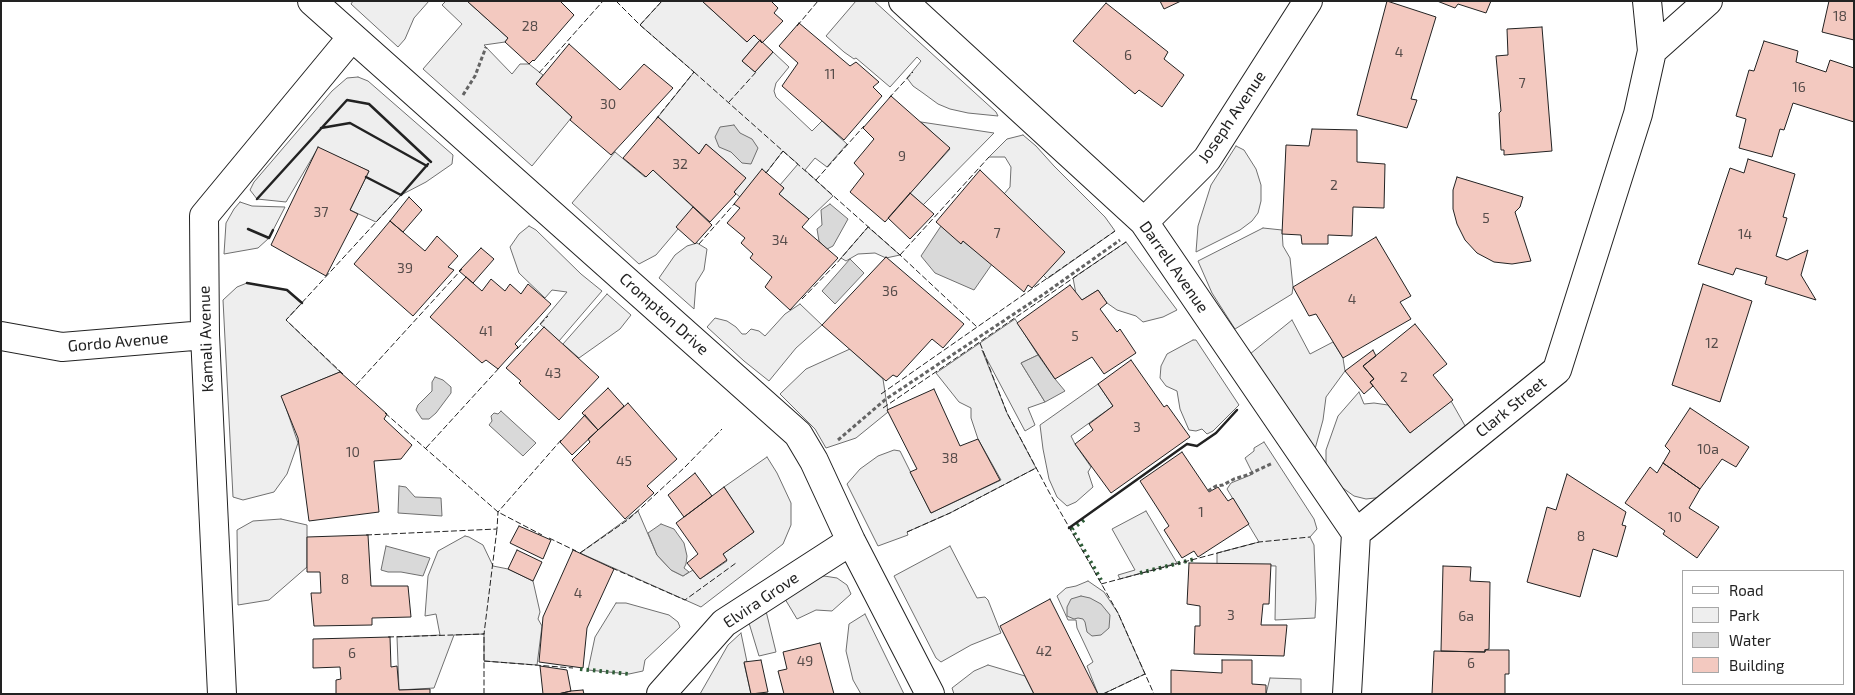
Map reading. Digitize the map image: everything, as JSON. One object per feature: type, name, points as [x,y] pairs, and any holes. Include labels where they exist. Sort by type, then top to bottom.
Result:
[{"type":"street","name":"Crompton Drive","points":[[312,1],[798,434],[814,461],[851,541],[930,694]]},
{"type":"street","name":"Darrell Avenue","points":[[902,1],[1144,222],[1356,533]]},
{"type":"street","name":"Joseph Avenue","points":[[1144,222],[1207,159],[1308,1]]},
{"type":"street","name":"Clark Street","points":[[1356,533],[1557,370],[1638,114],[1652,51],[1647,1]]},
{"type":"street","points":[[1652,51],[1708,1]]},
{"type":"street","name":"Kamali Avenue","points":[[222,694],[205,335],[204,216],[352,37]]},
{"type":"street","name":"Gordo Avenue","points":[[1,336],[62,347],[205,335]]},
{"type":"street","points":[[1346,694],[1356,533]]},
{"type":"street","name":"Elvira Grove","points":[[661,694],[724,623],[851,541]]},
{"type":"path","points":[[475,76],[486,47]]},
{"type":"path","points":[[814,461],[878,404],[1044,294],[1144,222]]},
{"type":"path","points":[[1208,491],[1276,461]]},
{"type":"green space","points":[[353,1],[429,1],[414,18],[405,39],[398,47],[351,4]]},
{"type":"green space","points":[[446,1],[467,1],[508,38],[505,42],[484,45],[512,74],[520,64],[529,64],[543,75],[536,84],[572,117],[532,166],[423,69],[462,24],[442,5]]},
{"type":"green space","points":[[662,1],[702,1],[747,42],[754,35],[760,40],[742,61],[755,72],[773,52],[789,67],[776,83],[774,91],[776,97],[812,131],[822,121],[847,144],[827,167],[815,158],[805,170],[833,196],[809,219],[779,194],[784,188],[780,185],[798,164],[783,151],[766,173],[762,170],[740,197],[734,192],[745,178],[706,144],[699,154],[658,117],[694,72],[640,25]]},
{"type":"green space","points":[[856,1],[874,1],[996,112],[998,116],[950,109],[938,104],[913,86],[907,78],[921,61],[917,57],[890,87],[856,58],[854,59],[844,52],[826,36]]},
{"type":"green space","points":[[358,77],[368,81],[453,155],[452,164],[426,182],[401,195],[376,222],[350,210],[369,171],[318,148],[286,202],[257,199],[250,190],[254,182],[332,91],[347,78]]},
{"type":"green space","points":[[921,122],[994,133],[923,205],[910,193],[950,149]]},
{"type":"green space","points":[[1023,135],[1105,217],[1115,231],[1047,279],[1043,275],[1004,194],[1010,187],[1011,167],[1005,157],[989,157],[1007,139]]},
{"type":"green space","points":[[1236,146],[1244,150],[1256,169],[1261,185],[1261,201],[1258,213],[1252,221],[1240,230],[1196,252],[1198,226],[1211,185]]},
{"type":"green space","points":[[615,152],[645,177],[653,170],[695,209],[656,255],[639,264],[572,203]]},
{"type":"green space","points":[[240,202],[252,206],[285,207],[269,238],[258,248],[224,254],[226,223]]},
{"type":"green space","points":[[529,226],[536,230],[581,274],[602,291],[559,341],[540,324],[567,292],[552,290],[545,298],[519,273],[510,247],[519,234]]},
{"type":"green space","points":[[868,227],[900,255],[886,258],[875,253],[858,254],[846,261],[841,258]]},
{"type":"green space","points":[[1263,228],[1282,230],[1283,246],[1290,258],[1292,294],[1235,329],[1212,293],[1198,261]]},
{"type":"green space","points":[[1126,242],[1177,310],[1163,317],[1143,322],[1136,316],[1117,310],[1107,303],[1098,290],[1082,300],[1076,294],[1073,278]]},
{"type":"green space","points":[[697,243],[707,249],[704,270],[696,283],[694,309],[659,278],[675,255],[687,246]]},
{"type":"green space","points":[[247,283],[287,290],[302,303],[286,320],[340,372],[282,396],[298,443],[287,474],[274,492],[243,500],[233,497],[223,300],[237,287]]},
{"type":"green space","points":[[607,294],[631,315],[620,329],[579,358],[563,344]]},
{"type":"green space","points":[[800,304],[822,325],[796,348],[769,381],[707,327],[715,318],[727,321],[742,334],[746,334],[751,329],[759,331],[765,336],[785,314]]},
{"type":"green space","points":[[1015,319],[1038,355],[1021,363],[1045,402],[1028,408],[1035,425],[1025,431],[982,350],[1007,413],[1036,468],[950,513],[907,532],[908,535],[878,546],[847,484],[860,469],[878,456],[894,450],[900,451],[931,513],[1001,480],[978,439],[971,418],[971,408],[959,402],[936,373]]},
{"type":"green space","points":[[1292,320],[1310,354],[1333,342],[1343,358],[1345,371],[1326,397],[1323,420],[1315,449],[1250,354]]},
{"type":"green space","points":[[1196,340],[1239,405],[1213,431],[1207,434],[1202,429],[1196,431],[1189,430],[1180,409],[1177,391],[1166,386],[1160,378],[1161,366],[1167,354]]},
{"type":"green space","points":[[850,349],[883,379],[888,412],[856,438],[826,448],[815,429],[780,394],[806,369]]},
{"type":"green space","points":[[1098,384],[1113,406],[1071,436],[1091,467],[1088,472],[1093,487],[1076,502],[1067,506],[1057,497],[1049,479],[1040,425]]},
{"type":"green space","points":[[1359,392],[1364,404],[1388,405],[1410,433],[1451,401],[1468,431],[1384,497],[1366,499],[1354,496],[1340,486],[1326,468],[1326,450],[1338,416]]},
{"type":"green space","points":[[1264,442],[1314,519],[1317,529],[1310,537],[1314,545],[1315,618],[1275,620],[1276,566],[1217,564],[1217,553],[1259,542],[1227,489],[1231,483],[1253,474],[1245,458],[1254,451],[1254,448]]},
{"type":"green space","points":[[767,457],[791,503],[791,525],[783,544],[701,607],[580,553],[638,511],[657,555],[671,570],[683,576],[693,570],[700,579],[727,561],[723,554],[754,532],[724,487]]},
{"type":"green space","points":[[1146,511],[1177,563],[1120,579],[1118,575],[1135,570],[1112,529]]},
{"type":"green space","points":[[281,519],[307,525],[307,567],[269,600],[238,605],[237,530],[253,521]]},
{"type":"green space","points":[[465,536],[483,545],[493,566],[508,569],[533,581],[540,612],[538,619],[542,626],[537,665],[484,661],[484,634],[454,635],[434,688],[399,690],[397,637],[440,635],[436,614],[425,616],[428,576],[438,551]]},
{"type":"green space","points":[[950,546],[977,598],[985,597],[988,600],[1001,633],[971,645],[941,662],[936,658],[894,576]]},
{"type":"green space","points":[[824,576],[837,578],[847,585],[851,594],[832,611],[816,610],[797,619],[785,599],[805,584]]},
{"type":"green space","points":[[1088,581],[1104,592],[1118,613],[1145,674],[1103,694],[1098,694],[1087,666],[1093,662],[1077,628],[1076,620],[1068,620],[1057,596],[1066,588]]},
{"type":"green space","points":[[616,603],[626,603],[669,615],[678,622],[680,627],[645,660],[643,671],[629,674],[588,670],[595,637]]},
{"type":"green space","points":[[766,611],[776,652],[759,656],[749,623]]},
{"type":"green space","points":[[865,614],[904,694],[861,694],[853,680],[846,651],[849,624]]},
{"type":"green space","points":[[741,633],[747,662],[744,663],[751,694],[700,694],[728,645]]},
{"type":"green space","points":[[988,665],[1025,676],[1034,694],[954,694],[952,688],[974,671]]},
{"type":"green space","points":[[1270,678],[1301,679],[1301,694],[1266,694]]},
{"type":"water","points":[[734,125],[740,133],[752,139],[758,148],[751,164],[742,163],[731,152],[719,147],[715,137],[720,127]]},
{"type":"water","points":[[830,204],[848,219],[833,246],[827,249],[819,241],[817,229],[822,225],[821,210]]},
{"type":"water","points":[[941,226],[961,243],[963,241],[992,264],[974,290],[935,273],[921,256]]},
{"type":"water","points":[[850,259],[864,273],[835,304],[822,291]]},
{"type":"water","points":[[1038,355],[1065,391],[1045,402],[1021,363]]},
{"type":"water","points":[[435,377],[443,380],[451,387],[451,393],[436,413],[429,419],[422,419],[416,410],[418,405],[432,391],[432,382]]},
{"type":"water","points":[[501,411],[536,443],[523,456],[489,425],[492,421],[491,416]]},
{"type":"water","points":[[399,486],[406,487],[415,497],[441,498],[442,516],[398,513]]},
{"type":"water","points":[[661,524],[674,529],[684,543],[687,556],[684,568],[689,572],[683,576],[671,570],[657,555],[648,533]]},
{"type":"water","points":[[386,546],[430,558],[423,576],[381,570]]},
{"type":"water","points":[[1081,596],[1101,604],[1110,615],[1109,628],[1101,635],[1092,636],[1087,632],[1083,619],[1074,619],[1067,616],[1067,607],[1071,599]]},
{"type":"building","points":[[467,1],[560,1],[574,15],[534,61],[529,64],[505,42],[508,38]]},
{"type":"building","points":[[702,1],[771,1],[778,8],[774,13],[783,21],[762,43],[754,35],[747,42]]},
{"type":"building","points":[[1160,1],[1181,1],[1164,9]]},
{"type":"building","points":[[1387,1],[1436,17],[1411,99],[1417,100],[1407,128],[1357,115]]},
{"type":"building","points":[[1437,1],[1491,1],[1486,13],[1458,4],[1455,8]]},
{"type":"building","points":[[1829,1],[1854,1],[1854,40],[1822,32]]},
{"type":"building","points":[[1106,3],[1168,52],[1164,59],[1184,75],[1162,107],[1139,90],[1135,94],[1073,41]]},
{"type":"building","points":[[799,23],[850,66],[856,62],[879,82],[873,87],[882,96],[844,140],[782,86],[798,63],[779,46]]},
{"type":"building","points":[[1542,27],[1552,151],[1504,155],[1504,150],[1501,150],[1499,113],[1501,111],[1496,56],[1508,55],[1507,29]]},
{"type":"building","points":[[760,40],[773,52],[755,72],[742,61]]},
{"type":"building","points":[[1764,41],[1798,51],[1796,62],[1826,72],[1830,60],[1854,68],[1854,122],[1793,103],[1784,130],[1780,129],[1772,157],[1739,148],[1746,119],[1736,116],[1749,70],[1754,71]]},
{"type":"building","points":[[569,44],[620,90],[644,64],[673,88],[611,155],[570,120],[572,117],[536,84]]},
{"type":"building","points":[[891,96],[950,148],[885,222],[850,192],[864,174],[854,163],[874,139],[863,128]]},
{"type":"building","points":[[658,117],[699,154],[706,144],[746,178],[734,192],[736,194],[710,222],[653,170],[646,177],[623,158]]},
{"type":"building","points":[[1312,129],[1357,130],[1357,162],[1385,164],[1384,208],[1353,207],[1352,236],[1328,235],[1328,244],[1302,244],[1301,235],[1282,234],[1286,145],[1309,146]]},
{"type":"building","points":[[318,147],[369,171],[350,210],[358,214],[326,276],[271,245]]},
{"type":"building","points":[[1748,159],[1795,174],[1783,217],[1787,218],[1776,256],[1787,260],[1808,250],[1801,275],[1816,300],[1765,284],[1767,277],[1736,268],[1733,275],[1698,264],[1730,168],[1744,173]]},
{"type":"building","points":[[762,169],[784,188],[779,194],[809,219],[802,227],[838,258],[790,310],[765,287],[772,277],[750,258],[753,254],[741,243],[745,238],[727,223],[740,208],[734,204]]},
{"type":"building","points":[[980,170],[1065,252],[1032,288],[1028,285],[1024,292],[963,241],[961,244],[936,222]]},
{"type":"building","points":[[1457,177],[1523,197],[1520,207],[1515,212],[1531,261],[1512,264],[1494,262],[1477,253],[1465,240],[1457,224],[1453,209],[1453,190]]},
{"type":"building","points":[[910,193],[934,214],[910,239],[888,218]]},
{"type":"building","points":[[409,197],[422,210],[403,232],[390,221]]},
{"type":"building","points":[[693,207],[712,225],[695,244],[676,227]]},
{"type":"building","points":[[390,221],[425,251],[437,236],[458,256],[448,267],[454,270],[413,316],[354,264]]},
{"type":"building","points":[[1376,237],[1411,296],[1400,302],[1411,319],[1343,358],[1316,314],[1309,316],[1293,287]]},
{"type":"building","points":[[481,248],[494,259],[473,283],[459,271]]},
{"type":"building","points":[[886,257],[964,324],[943,348],[932,339],[897,377],[893,375],[886,381],[822,325]]},
{"type":"building","points":[[466,277],[482,291],[491,279],[505,291],[510,284],[521,294],[528,284],[551,304],[515,344],[518,347],[498,369],[486,360],[482,363],[430,317]]},
{"type":"building","points":[[1703,284],[1752,301],[1720,402],[1672,385]]},
{"type":"building","points":[[1070,285],[1082,300],[1098,290],[1107,303],[1100,309],[1117,332],[1120,329],[1136,353],[1104,374],[1092,357],[1055,379],[1017,323]]},
{"type":"building","points":[[1415,324],[1447,364],[1433,375],[1453,400],[1410,433],[1370,382],[1374,379],[1363,366]]},
{"type":"building","points":[[544,327],[599,377],[559,420],[519,383],[521,381],[506,368]]},
{"type":"building","points":[[1373,350],[1376,356],[1363,366],[1374,379],[1370,382],[1373,386],[1364,394],[1345,371]]},
{"type":"building","points":[[1131,360],[1164,407],[1167,405],[1190,437],[1111,493],[1075,444],[1093,430],[1089,424],[1113,406],[1098,384]]},
{"type":"building","points":[[340,372],[387,414],[384,419],[412,445],[401,459],[374,461],[379,512],[309,521],[298,438],[281,396]]},
{"type":"building","points":[[608,388],[624,406],[598,430],[582,413]]},
{"type":"building","points":[[934,389],[960,446],[978,439],[1000,480],[931,513],[910,472],[917,469],[887,410]]},
{"type":"building","points":[[628,403],[677,459],[647,486],[654,493],[625,519],[572,460],[590,442],[588,439]]},
{"type":"building","points":[[1690,408],[1749,447],[1736,467],[1722,459],[1700,489],[1663,463],[1670,451],[1665,446]]},
{"type":"building","points":[[585,415],[598,430],[572,455],[560,442]]},
{"type":"building","points":[[1182,452],[1209,492],[1218,487],[1228,501],[1233,498],[1249,524],[1198,557],[1194,551],[1182,558],[1164,530],[1169,526],[1140,481]]},
{"type":"building","points":[[1663,463],[1700,489],[1689,508],[1719,527],[1697,558],[1663,534],[1665,531],[1625,503],[1650,467],[1657,473]]},
{"type":"building","points":[[695,473],[712,496],[684,517],[668,495]]},
{"type":"building","points":[[1567,474],[1626,512],[1622,525],[1626,526],[1617,557],[1593,549],[1580,597],[1527,582],[1547,507],[1556,510]]},
{"type":"building","points":[[724,487],[754,532],[723,554],[727,560],[700,579],[687,563],[698,554],[676,523]]},
{"type":"building","points":[[519,526],[551,540],[543,559],[510,543]]},
{"type":"building","points":[[368,535],[371,586],[408,586],[411,617],[372,618],[372,625],[314,626],[311,593],[321,593],[320,572],[307,572],[307,537]]},
{"type":"building","points":[[517,550],[542,562],[533,581],[508,569]]},
{"type":"building","points":[[573,550],[614,569],[587,628],[583,668],[539,662],[543,617]]},
{"type":"building","points":[[1189,563],[1271,564],[1269,604],[1263,604],[1261,625],[1287,625],[1284,656],[1194,654],[1195,626],[1200,626],[1200,606],[1187,604]]},
{"type":"building","points":[[1443,566],[1471,567],[1470,581],[1490,582],[1489,649],[1485,650],[1485,652],[1441,651]]},
{"type":"building","points":[[1050,599],[1098,694],[1034,694],[1000,626]]},
{"type":"building","points":[[390,637],[391,667],[397,666],[399,690],[430,689],[430,694],[336,694],[336,680],[341,679],[340,667],[313,668],[313,639]]},
{"type":"building","points":[[820,643],[834,694],[784,694],[778,671],[787,669],[783,652]]},
{"type":"building","points":[[1485,650],[1509,650],[1509,674],[1505,674],[1505,694],[1432,694],[1434,651],[1485,652]]},
{"type":"building","points":[[761,660],[768,692],[751,694],[744,662]]},
{"type":"building","points":[[1222,660],[1252,660],[1252,684],[1266,685],[1266,694],[1171,694],[1171,670],[1222,673]]},
{"type":"building","points":[[540,666],[567,670],[571,691],[558,694],[543,694]]},
{"type":"building","points":[[583,690],[584,694],[558,694],[571,691]]},
{"type":"hedge","points":[[1084,520],[1072,529],[1101,580]]},
{"type":"hedge","points":[[1140,573],[1195,559]]},
{"type":"hedge","points":[[580,669],[629,674]]},
{"type":"fence","points":[[539,73],[603,1]]},
{"type":"fence","points":[[616,1],[640,25],[662,1]]},
{"type":"fence","points":[[797,26],[818,1]]},
{"type":"fence","points":[[640,25],[694,72],[656,119]]},
{"type":"fence","points":[[729,102],[757,71]]},
{"type":"fence","points":[[694,72],[900,255],[977,327]]},
{"type":"fence","points":[[889,98],[913,72]]},
{"type":"fence","points":[[816,180],[864,126]]},
{"type":"fence","points":[[765,172],[783,151]]},
{"type":"fence","points":[[900,255],[989,157]]},
{"type":"fence","points":[[343,374],[286,320],[401,195]]},
{"type":"fence","points":[[699,244],[735,203]]},
{"type":"fence","points":[[802,299],[868,227]]},
{"type":"fence","points":[[881,394],[1115,231]]},
{"type":"fence","points":[[883,408],[1126,242]]},
{"type":"fence","points":[[356,385],[462,269]]},
{"type":"fence","points":[[517,349],[548,316]]},
{"type":"fence","points":[[980,343],[1007,413],[1049,492],[1118,613],[1154,694]]},
{"type":"fence","points":[[426,448],[500,367]]},
{"type":"fence","points":[[385,413],[498,512],[542,535]]},
{"type":"fence","points":[[580,553],[629,519],[685,467],[722,429]]},
{"type":"fence","points":[[366,535],[497,529],[498,512],[562,439]]},
{"type":"fence","points":[[907,532],[950,513],[1036,468]]},
{"type":"fence","points":[[388,637],[484,634],[497,529]]},
{"type":"fence","points":[[1101,584],[1259,542],[1310,537]]},
{"type":"fence","points":[[549,538],[576,551]]},
{"type":"fence","points":[[612,568],[685,600],[736,563]]},
{"type":"fence","points":[[484,633],[484,694]]},
{"type":"fence","points":[[484,661],[573,668]]},
{"type":"fence","points":[[1103,694],[1145,674]]},
{"type":"wall","points":[[257,199],[347,100],[369,104],[431,162]]},
{"type":"wall","points":[[321,128],[350,123],[427,166]]},
{"type":"wall","points":[[366,177],[401,195],[428,164]]},
{"type":"wall","points":[[248,229],[269,238],[273,230]]},
{"type":"wall","points":[[247,283],[287,290],[302,303]]},
{"type":"wall","points":[[1069,528],[1187,444],[1197,446],[1216,433],[1237,410]]}]
